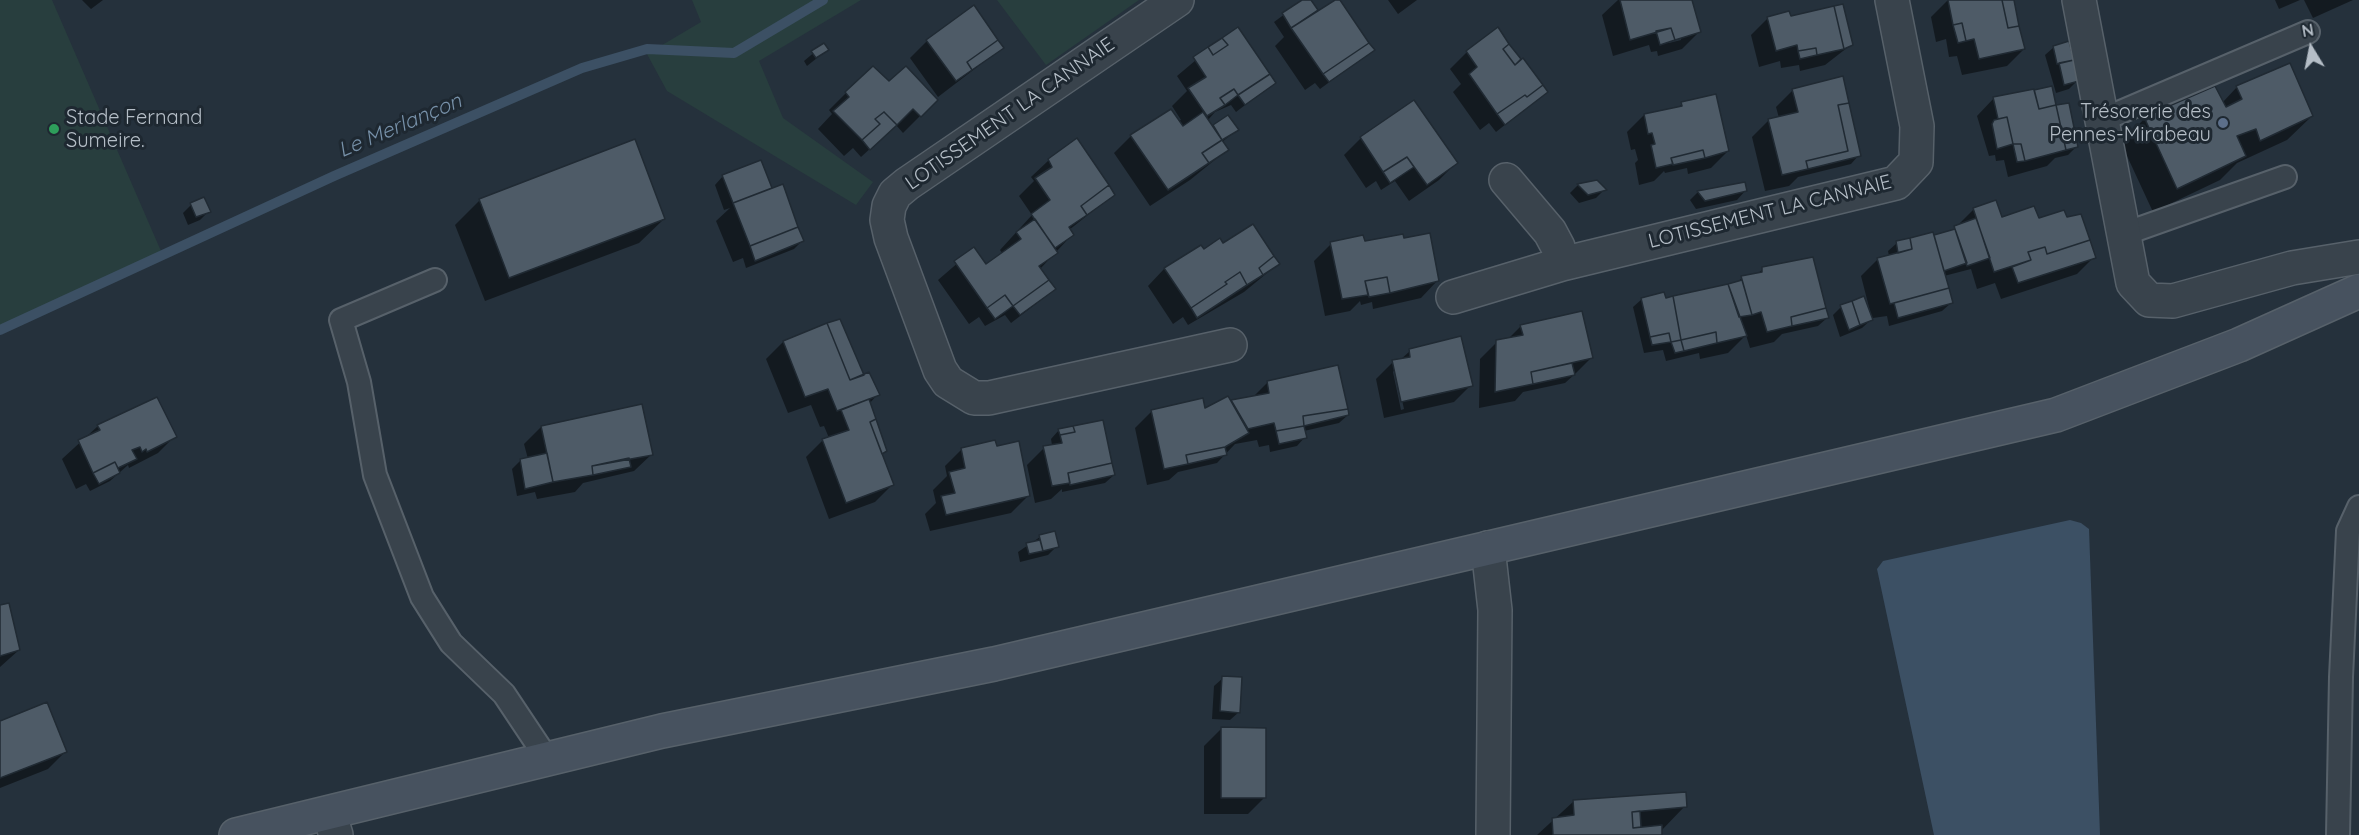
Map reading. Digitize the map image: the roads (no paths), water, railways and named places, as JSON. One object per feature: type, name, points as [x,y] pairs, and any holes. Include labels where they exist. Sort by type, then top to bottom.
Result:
[{"type":"main road","points":[[236,835],[332,824],[548,760],[662,731],[994,663],[2055,415],[2239,345],[2359,291]]},
{"type":"street","name":"LOTISSEMENT LA CANNAIE","points":[[1177,0],[907,184],[895,194],[889,206],[887,220],[891,238],[940,370],[948,382],[974,398],[989,398],[1230,345]]},
{"type":"street","name":"LOTISSEMENT LA CANNAIE","points":[[1453,297],[1562,264],[1896,183],[1916,162],[1917,126],[1892,0]]},
{"type":"street","points":[[2079,0],[2133,283],[2149,300],[2173,301],[2292,268],[2359,257]]},
{"type":"street","points":[[1506,180],[1550,232],[1558,247],[1562,264]]},
{"type":"street","points":[[1488,548],[1495,610],[1493,835]]},
{"type":"lane","points":[[2102,120],[2308,32]]},
{"type":"lane","points":[[2124,234],[2285,177]]},
{"type":"lane","points":[[435,280],[341,320],[359,382],[375,475],[422,597],[451,643],[504,694],[548,760]]},
{"type":"lane","points":[[2338,835],[2348,531],[2359,507]]},
{"type":"water","points":[[2070,520],[2081,523],[2089,529],[2100,835],[1934,835],[1877,569],[1883,561]]},
{"type":"waterway","name":"Le Merlançon","points":[[0,330],[334,176],[582,68],[647,49],[734,53],[823,0]]},
{"type":"place","name":"Trésorerie des Pennes-Mirabeau","points":[[2223,123]]},
{"type":"place","name":"Stade Fernand Sumeire.","points":[[54,129]]}]
